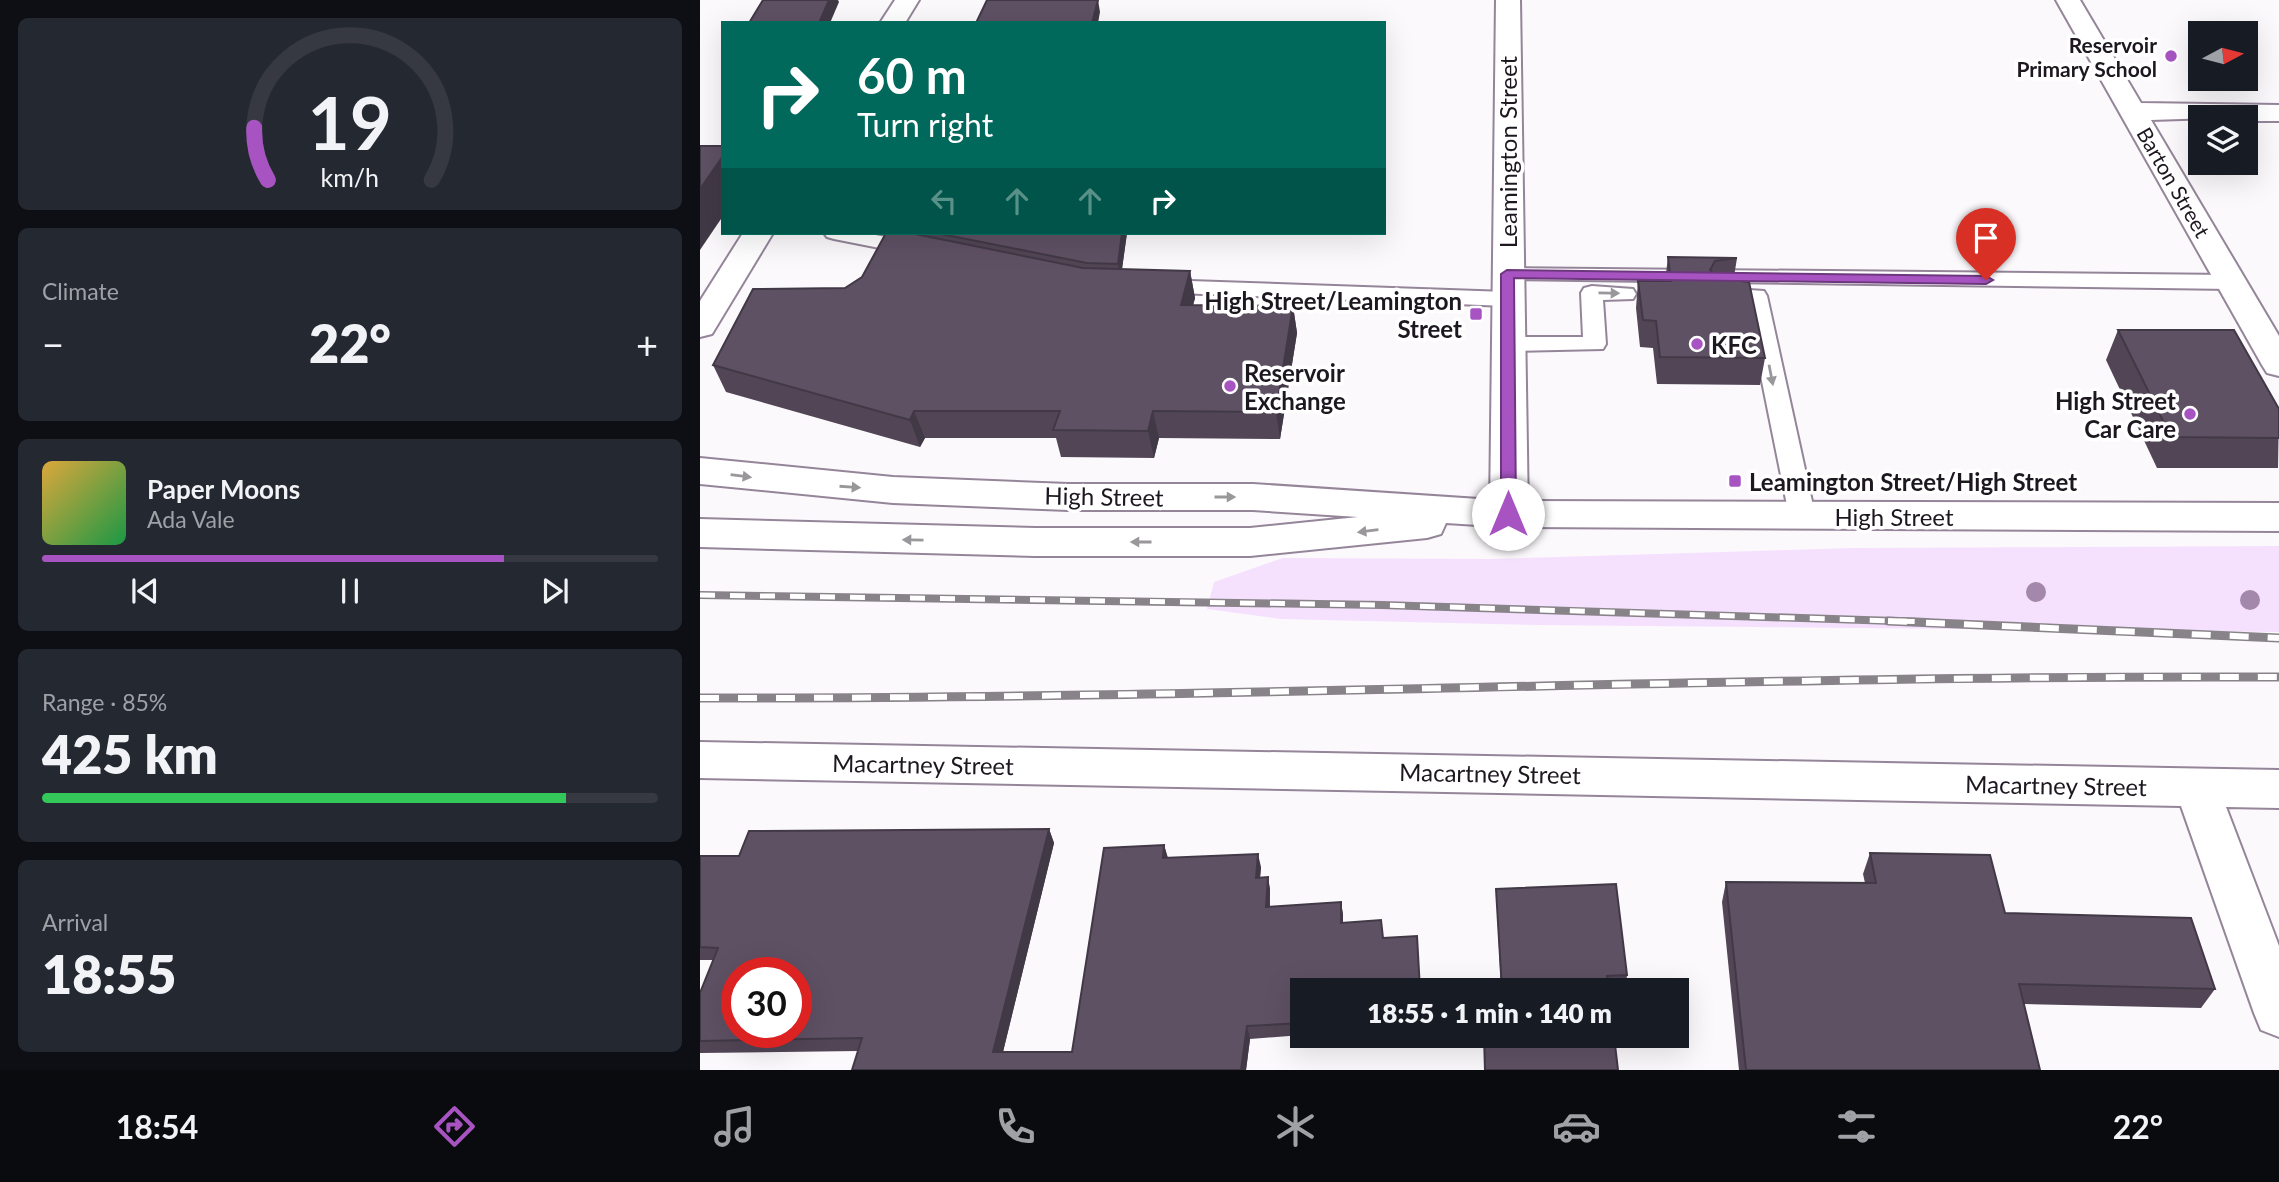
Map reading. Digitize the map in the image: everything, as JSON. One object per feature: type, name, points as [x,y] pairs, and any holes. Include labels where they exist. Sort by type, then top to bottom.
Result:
[{"type":"street","points":[[893,21],[907,0]]},
{"type":"street","name":"Leamington Street","points":[[1507,0],[1508,514]]},
{"type":"street","name":"Barton Street","points":[[2068,0],[2277,359]]},
{"type":"street","points":[[2133,111],[2279,113]]},
{"type":"street","points":[[700,327],[757,235]]},
{"type":"street","name":"High Street","points":[[700,471],[892,490],[1068,497],[1253,497],[1508,514],[2279,517]]},
{"type":"street","name":"High Street","points":[[700,533],[1007,542],[1250,542],[1508,514]]},
{"type":"street","name":"Macartney Street","points":[[700,761],[2279,789]]},
{"type":"street","points":[[2197,789],[2279,1013]]},
{"type":"lane","points":[[844,235],[940,254]]},
{"type":"lane","points":[[1146,287],[2231,282]]},
{"type":"lane","points":[[1506,344],[1595,344],[1592,293],[1756,296],[1802,516]]},
{"type":"shaded area","points":[[2279,546],[2279,632],[1539,625],[1281,619],[1207,609],[1214,582],[1283,558],[1490,559],[1854,548]]},
{"type":"building","points":[[763,0],[829,0],[820,21],[750,21]]},
{"type":"building","points":[[987,0],[1098,0],[1093,21],[977,21]]},
{"type":"building","points":[[700,146],[721,146],[721,159],[700,189]]},
{"type":"building","points":[[885,235],[920,235],[1083,268],[1190,271],[1181,305],[1293,306],[1276,412],[1153,411],[1148,431],[1053,430],[1060,411],[914,411],[910,420],[713,365],[753,289],[845,288],[862,277]]},
{"type":"building","points":[[946,235],[1122,235],[1118,264],[1087,263]]},
{"type":"building","points":[[1668,257],[1737,258],[1715,261],[1710,270],[1716,276],[1740,277],[1741,281],[1749,282],[1765,358],[1660,357],[1656,321],[1643,320],[1638,281],[1671,281]]},
{"type":"building","points":[[2118,330],[2234,330],[2279,409],[2279,438],[2171,437]]},
{"type":"building","points":[[1049,829],[993,1052],[1072,1052],[1104,848],[1164,845],[1163,858],[1258,854],[1256,878],[1268,877],[1266,907],[1341,902],[1341,923],[1381,920],[1383,938],[1417,936],[1419,978],[1290,978],[1290,1024],[1247,1026],[1241,1070],[852,1070],[862,1038],[812,1039],[812,957],[721,957],[721,1041],[700,1041],[700,993],[718,948],[700,947],[700,856],[739,856],[749,831]]},
{"type":"building","points":[[1870,853],[1990,855],[2005,913],[2191,918],[2215,989],[2019,984],[2040,1070],[1746,1070],[1726,882],[1876,883]]},
{"type":"building","points":[[1616,884],[1627,975],[1607,978],[1501,978],[1496,889]]},
{"type":"building","points":[[1484,1048],[1615,1048],[1618,1070],[1485,1070]]},
{"type":"railway","points":[[700,595],[1382,605],[1927,622]]},
{"type":"railway","points":[[1888,621],[2279,638]]},
{"type":"railway","points":[[700,698],[1095,695],[2082,677],[2279,677]]},
{"type":"place","name":"Reservoir Primary School","points":[[2171,56]]},
{"type":"place","name":"High Street/Leamington Street","points":[[1476,314]]},
{"type":"place","name":"KFC","points":[[1697,344]]},
{"type":"place","name":"Reservoir Exchange","points":[[1230,386]]},
{"type":"place","name":"High Street Car Care","points":[[2190,414]]},
{"type":"place","name":"Leamington Street/High Street","points":[[1735,481]]},
{"type":"route","points":[[1508,514],[1507,274],[1986,280]]}]
